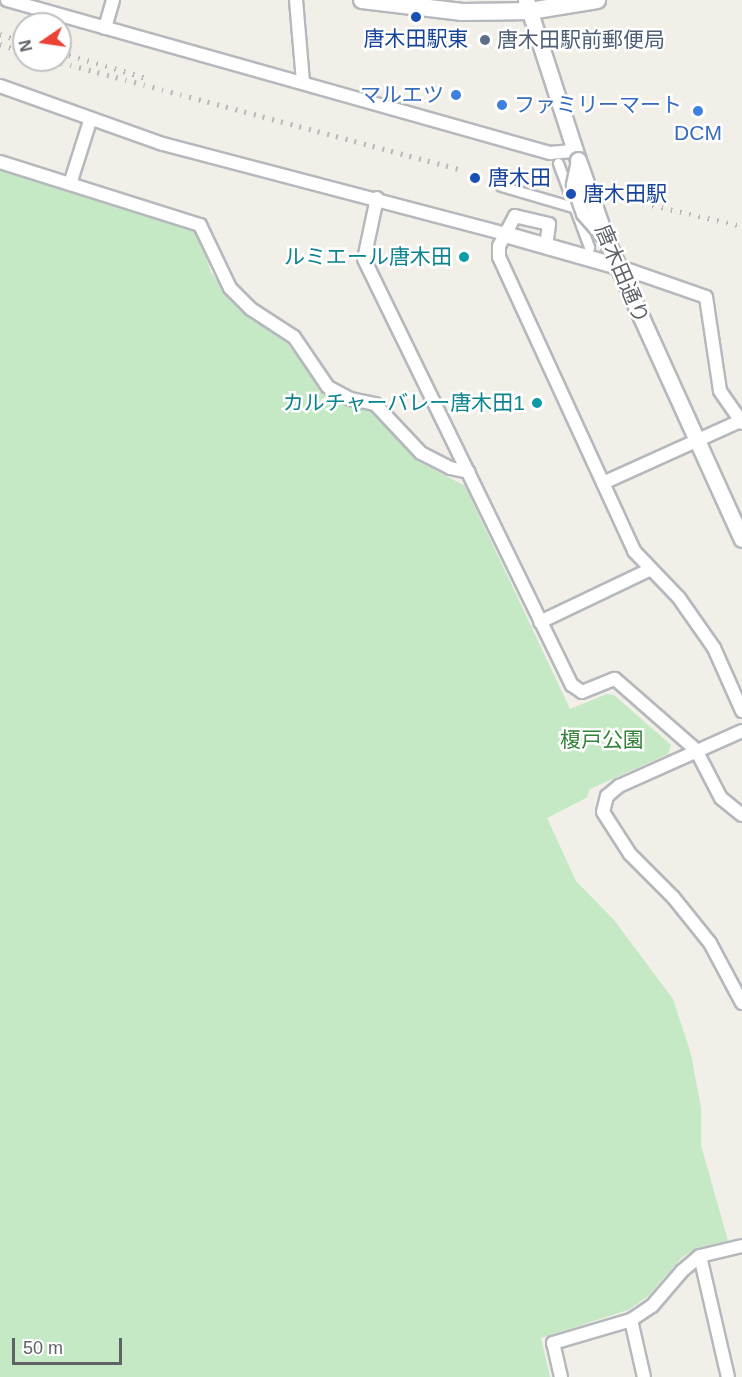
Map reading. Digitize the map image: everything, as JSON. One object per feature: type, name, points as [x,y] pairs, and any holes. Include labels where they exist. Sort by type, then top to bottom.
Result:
[{"type":"main road","points":[[363,0],[462,12],[597,0]]},
{"type":"street","points":[[7,0],[550,153],[577,155]]},
{"type":"street","points":[[105,28],[113,0]]},
{"type":"street","points":[[296,0],[303,82]]},
{"type":"street","name":"唐木田通り","points":[[528,6],[577,155],[595,243],[615,262],[742,539]]},
{"type":"street","points":[[0,86],[90,120],[238,166],[377,198],[546,246],[615,262],[706,297],[720,391],[741,422],[603,483]]},
{"type":"street","points":[[70,184],[90,120]]},
{"type":"street","points":[[0,162],[200,225],[230,288],[251,309],[294,337],[328,387],[351,399],[375,404],[421,453],[450,468],[469,472]]},
{"type":"street","points":[[558,163],[575,207],[595,243]]},
{"type":"street","points":[[501,186],[575,207]]},
{"type":"street","points":[[377,198],[364,259],[572,685],[582,692],[615,679],[696,750],[721,798],[742,815]]},
{"type":"street","points":[[546,246],[549,224],[516,216],[505,234],[499,257],[634,551],[649,570],[679,598],[714,648],[742,711]]},
{"type":"street","points":[[540,622],[649,570]]},
{"type":"street","points":[[742,731],[619,786],[607,796],[603,812],[630,854],[674,897],[737,978],[742,1003]]},
{"type":"street","points":[[561,1377],[553,1343],[631,1320],[652,1306],[682,1271],[700,1256],[742,1246]]},
{"type":"street","points":[[700,1256],[728,1377]]},
{"type":"street","points":[[631,1320],[644,1377]]},
{"type":"green space","name":"榎戸公園","points":[[0,169],[196,231],[211,272],[226,294],[242,311],[283,338],[324,393],[346,405],[372,412],[418,461],[465,486],[570,709],[607,694],[614,695],[671,745],[668,754],[590,789],[586,798],[547,818],[576,881],[614,920],[673,999],[691,1054],[701,1108],[701,1145],[728,1241],[697,1248],[682,1257],[648,1296],[628,1310],[541,1338],[550,1377],[0,1377]]},
{"type":"railway","points":[[0,34],[12,38]]},
{"type":"railway","points":[[0,44],[12,48]]},
{"type":"railway","points":[[72,56],[146,78]]},
{"type":"railway","points":[[72,65],[463,170]]},
{"type":"railway","points":[[643,203],[742,226]]},
{"type":"place","name":"唐木田駅東","points":[[416,17]]},
{"type":"place","name":"唐木田駅前郵便局","points":[[485,40]]},
{"type":"place","name":"マルエツ","points":[[456,95]]},
{"type":"place","name":"ファミリーマート","points":[[502,105]]},
{"type":"place","name":"DCM","points":[[698,111]]},
{"type":"place","name":"唐木田","points":[[475,178]]},
{"type":"place","name":"唐木田駅","points":[[571,194]]},
{"type":"place","name":"ルミエール唐木田","points":[[464,257]]},
{"type":"place","name":"カルチャーバレー唐木田1","points":[[537,403]]}]
